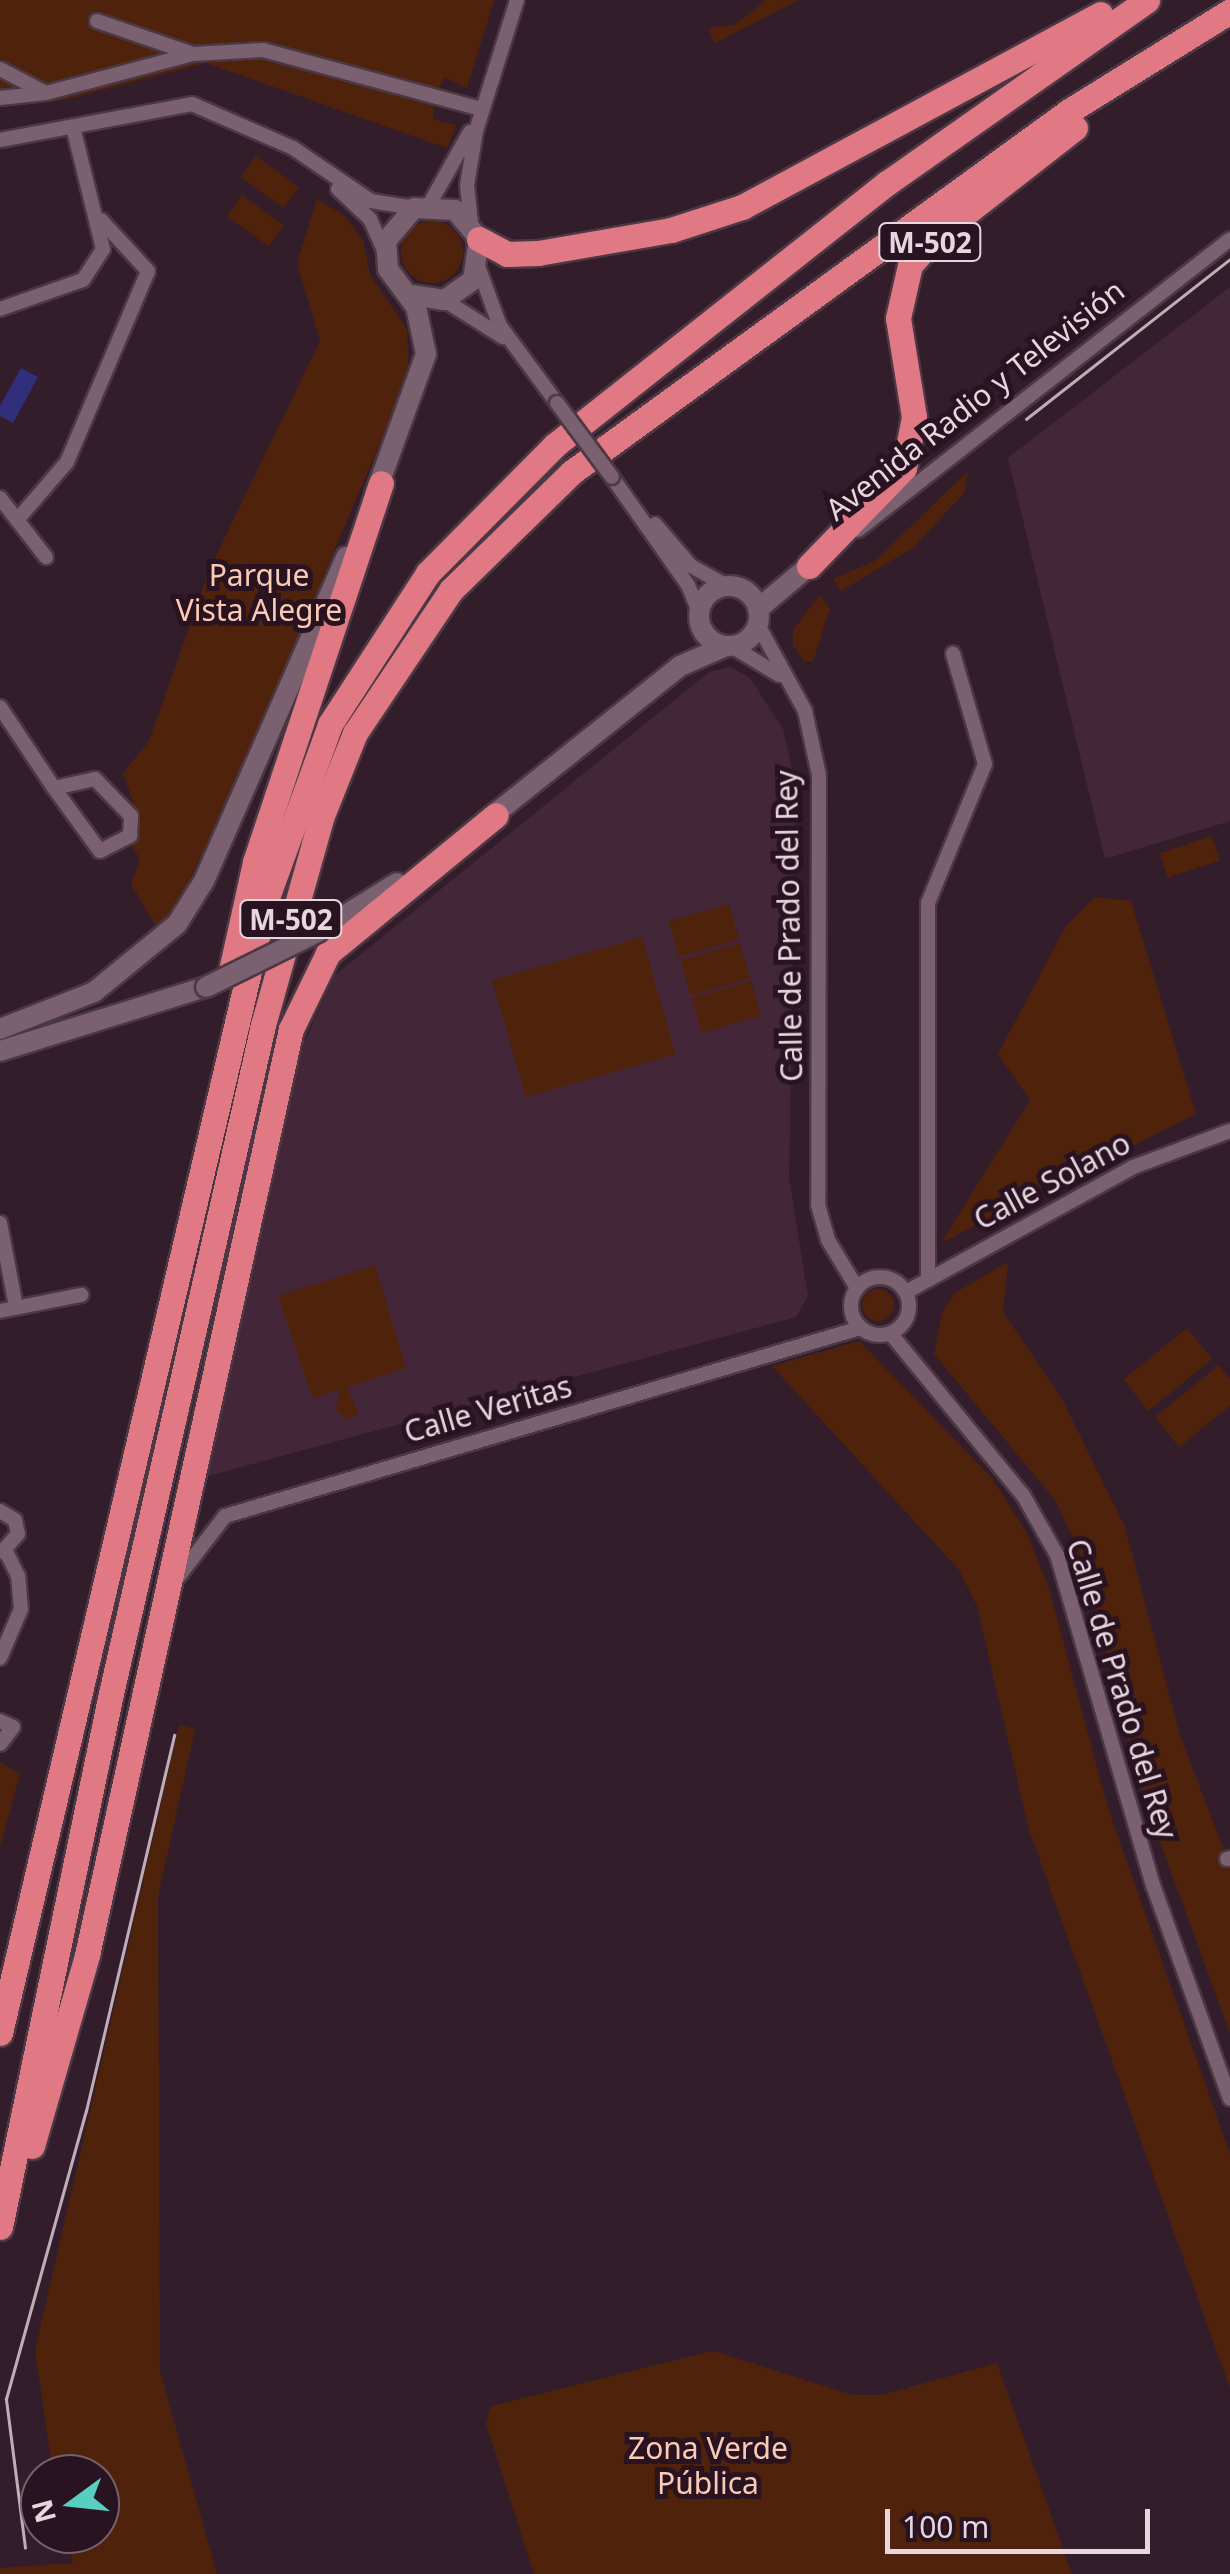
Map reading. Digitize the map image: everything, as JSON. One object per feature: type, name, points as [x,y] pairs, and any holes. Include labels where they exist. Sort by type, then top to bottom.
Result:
[{"type":"highway","points":[[475,231],[507,254],[538,253],[671,230],[742,207],[1127,0]]},
{"type":"highway","name":"M-502","points":[[0,2033],[265,902],[294,808],[330,724],[428,573],[490,504],[650,367],[888,183],[1147,0]]},
{"type":"highway","name":"M-502","points":[[810,566],[904,468],[914,417],[899,299],[920,251],[1229,12]]},
{"type":"highway","name":"M-502","points":[[0,2227],[110,1698],[263,1025],[321,818],[355,733],[452,590],[572,472],[1053,122],[1229,12]]},
{"type":"highway","name":"M-502","points":[[190,1229],[212,1057],[255,862],[381,483]]},
{"type":"highway","name":"M-502","points":[[0,2251],[87,1955],[302,1000],[344,937],[496,815]]},
{"type":"main road","points":[[0,1029],[94,992],[177,924],[204,880],[381,483],[425,364],[424,330],[408,294],[391,277],[385,252],[390,231],[422,206],[456,210],[475,231],[479,268],[462,292],[444,300],[408,294]]},
{"type":"main road","name":"Avenida Radio y Televisión","points":[[758,617],[810,566]]},
{"type":"main road","points":[[0,1051],[206,988],[318,932],[496,815],[668,675],[729,647],[758,617],[748,590],[724,585],[699,612],[706,635],[729,647]]},
{"type":"street","points":[[475,231],[467,185],[482,109],[517,0]]},
{"type":"street","points":[[97,21],[193,54]]},
{"type":"street","points":[[0,98],[46,93],[193,54],[263,50],[482,109]]},
{"type":"street","points":[[0,70],[46,93]]},
{"type":"street","points":[[0,140],[192,104],[294,148],[371,201],[422,206],[482,109]]},
{"type":"street","points":[[0,308],[83,280],[103,249],[101,220],[73,127]]},
{"type":"street","points":[[294,148],[370,219],[385,252]]},
{"type":"street","points":[[18,518],[68,462],[148,271],[101,220]]},
{"type":"street","name":"Avenida Radio y Televisión","points":[[810,566],[1230,239]]},
{"type":"street","points":[[479,268],[509,342],[612,477],[688,585],[699,612]]},
{"type":"street","points":[[444,300],[509,342]]},
{"type":"street","points":[[612,477],[691,566],[724,585]]},
{"type":"street","points":[[0,498],[46,557]]},
{"type":"street","name":"Calle de Prado del Rey","points":[[758,617],[786,680],[805,710],[820,775],[818,1205],[828,1240],[857,1288]]},
{"type":"street","points":[[729,647],[786,680]]},
{"type":"street","points":[[928,1280],[928,903],[985,764],[953,654]]},
{"type":"street","points":[[0,707],[54,788],[100,851],[130,836],[131,816],[95,779],[54,788]]},
{"type":"street","points":[[0,733],[21,736]]},
{"type":"street","name":"Calle Solano","points":[[906,1292],[1133,1167],[1230,1130]]},
{"type":"street","points":[[0,1222],[16,1307]]},
{"type":"street","points":[[882,1277],[906,1292],[906,1321],[891,1334],[860,1328],[851,1304],[857,1288],[882,1277]]},
{"type":"street","points":[[0,1311],[81,1295]]},
{"type":"street","name":"Calle Veritas","points":[[166,1594],[225,1516],[860,1328]]},
{"type":"street","name":"Calle de Prado del Rey","points":[[891,1334],[1015,1484],[1057,1555],[1147,1868],[1230,2100]]},
{"type":"street","points":[[0,1511],[18,1526],[3,1551],[18,1576],[22,1608],[0,1658]]},
{"type":"street","points":[[0,1744],[13,1724]]},
{"type":"shaded area","points":[[1230,287],[1230,821],[1105,859],[1008,458]]},
{"type":"shaded area","points":[[21,368],[38,377],[13,423],[0,416],[0,406]]},
{"type":"shaded area","points":[[730,667],[750,678],[783,729],[796,787],[789,1178],[808,1296],[796,1317],[208,1476],[302,1047],[334,976],[709,672]]},
{"type":"green space","points":[[0,0],[494,0],[467,88],[444,77],[434,98],[433,119],[456,125],[447,148],[206,63],[65,100],[0,107]]},
{"type":"green space","points":[[766,0],[799,0],[715,43],[708,28],[735,25]]},
{"type":"green space","points":[[256,156],[299,187],[284,208],[241,177]]},
{"type":"green space","points":[[242,195],[284,226],[269,247],[227,216]]},
{"type":"green space","name":"Parque Vista Alegre","points":[[317,199],[345,216],[363,240],[370,275],[407,329],[409,374],[236,783],[167,927],[159,931],[131,884],[140,859],[131,845],[139,818],[123,773],[149,741],[210,568],[320,341],[297,263]]},
{"type":"green space","points":[[432,221],[454,230],[463,252],[454,274],[432,283],[410,274],[401,252],[410,230]]},
{"type":"green space","points":[[968,471],[964,493],[914,547],[841,591],[833,579],[875,561]]},
{"type":"green space","points":[[820,595],[830,608],[813,662],[804,661],[793,645],[793,630]]},
{"type":"green space","points":[[1212,836],[1220,861],[1168,878],[1160,853]]},
{"type":"green space","points":[[1094,897],[1131,901],[1196,1114],[941,1243],[1030,1100],[998,1054],[1066,926]]},
{"type":"green space","points":[[729,904],[739,940],[679,957],[668,921]]},
{"type":"green space","points":[[642,937],[676,1054],[526,1097],[492,980]]},
{"type":"green space","points":[[740,943],[750,979],[691,996],[680,960]]},
{"type":"green space","points":[[751,981],[761,1016],[701,1033],[691,998]]},
{"type":"green space","points":[[1008,1262],[1003,1312],[1062,1399],[1125,1527],[1180,1735],[1230,1866],[1230,2033],[1143,1796],[1079,1550],[1055,1500],[934,1354],[942,1313],[955,1293]]},
{"type":"green space","points":[[375,1265],[406,1368],[347,1387],[359,1415],[345,1419],[336,1409],[340,1389],[312,1398],[278,1296]]},
{"type":"green space","points":[[878,1289],[889,1294],[894,1305],[889,1316],[878,1321],[867,1316],[862,1305],[867,1294]]},
{"type":"green space","points":[[1187,1328],[1212,1359],[1148,1411],[1123,1380]]},
{"type":"green space","points":[[859,1341],[991,1477],[1025,1530],[1048,1585],[1108,1808],[1230,2154],[1230,2388],[1029,1830],[977,1606],[959,1570],[772,1366]]},
{"type":"green space","points":[[1219,1365],[1230,1379],[1230,1406],[1179,1447],[1155,1417]]},
{"type":"green space","points":[[179,1725],[195,1729],[158,1897],[160,2371],[217,2574],[0,2574],[0,2568],[73,2563],[71,2554],[120,2554],[120,2454],[50,2454],[35,2350]]},
{"type":"green space","points":[[0,1765],[20,1774],[0,1847]]},
{"type":"green space","name":"Zona Verde Pública","points":[[713,2351],[853,2395],[881,2395],[997,2363],[1072,2574],[534,2574],[486,2424],[491,2406]]},
{"type":"tram line","points":[[1026,419],[1230,259]]},
{"type":"tram line","points":[[20,2509],[6,2399],[86,2111],[174,1735]]}]
